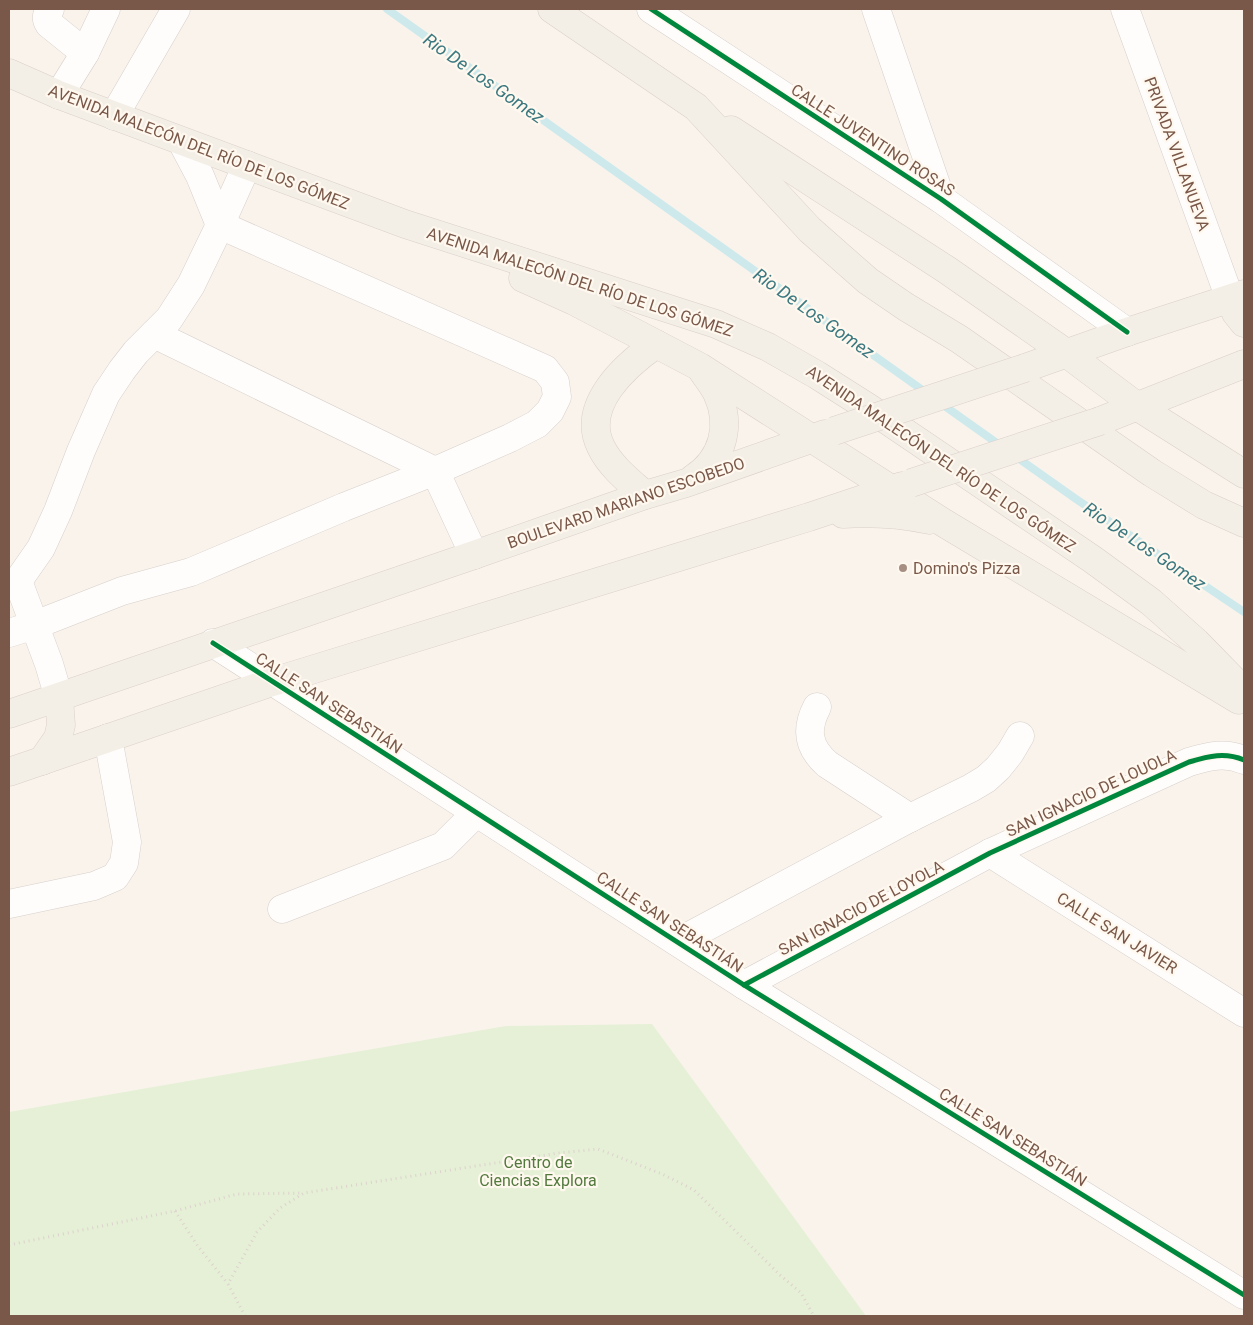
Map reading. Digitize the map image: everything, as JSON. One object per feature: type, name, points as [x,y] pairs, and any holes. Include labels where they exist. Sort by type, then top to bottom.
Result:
[{"type":"main road","points":[[552,9],[696,107],[947,270],[1066,353],[1138,407],[1244,474]]},
{"type":"main road","name":"AVENIDA MALECÓN DEL RÍO DE LOS GÓMEZ","points":[[9,73],[59,95],[182,142],[405,224],[716,324],[768,347],[869,408],[1092,559],[1151,602],[1196,642],[1244,691]]},
{"type":"main road","points":[[696,107],[810,230],[868,280],[959,339],[1152,474],[1204,505],[1244,522]]},
{"type":"main road","points":[[405,224],[574,301],[700,367],[823,435],[901,487],[944,523],[1244,703]]},
{"type":"main road","points":[[1237,297],[1236,313],[1244,323]]},
{"type":"main road","name":"BOULEVARD MARIANO ESCOBEDO","points":[[9,714],[645,495],[686,483],[1127,332],[1237,297]]},
{"type":"main road","points":[[645,495],[625,478],[607,457],[596,436],[595,424],[598,410],[605,394],[615,379],[629,364],[656,344]]},
{"type":"main road","points":[[9,772],[272,682],[901,487],[1100,421],[1244,364]]},
{"type":"main road","points":[[686,483],[702,473],[710,465],[722,443],[724,429],[721,403],[714,387],[700,367]]},
{"type":"main road","points":[[809,517],[854,513],[877,514],[899,515],[944,523]]},
{"type":"main road","points":[[42,761],[58,738],[62,725],[59,698]]},
{"type":"street","points":[[50,9],[46,16],[49,24],[85,53]]},
{"type":"street","points":[[59,95],[85,53],[106,9]]},
{"type":"street","points":[[114,116],[176,9]]},
{"type":"street","name":"CALLE JUVENTINO ROSAS","points":[[651,9],[941,199],[1127,332]]},
{"type":"street","points":[[876,9],[941,199]]},
{"type":"street","name":"PRIVADA VILLANUEVA","points":[[1125,9],[1237,297]]},
{"type":"street","points":[[9,634],[122,591],[192,572],[334,511],[436,472],[537,424],[550,411],[557,396],[555,382],[545,369],[220,225],[200,176],[182,142]]},
{"type":"street","points":[[59,698],[35,625],[14,582],[41,548],[106,394],[136,352],[169,319],[191,285],[247,165]]},
{"type":"street","points":[[154,334],[436,472],[474,555]]},
{"type":"street","name":"CALLE SAN SEBASTIÁN","points":[[213,643],[744,985],[1244,1295]]},
{"type":"street","points":[[817,707],[812,716],[809,736],[818,756],[827,764],[910,818]]},
{"type":"street","points":[[678,942],[986,779],[1010,753],[1020,736]]},
{"type":"street","points":[[9,904],[94,886],[115,877],[124,863],[127,842],[108,738]]},
{"type":"street","name":"SAN IGNACIO DE LOUOLA","points":[[990,853],[1189,762],[1212,756],[1239,758]]},
{"type":"street","points":[[282,909],[443,846],[476,813]]},
{"type":"street","name":"SAN IGNACIO DE LOYOLA","points":[[744,985],[990,853]]},
{"type":"street","name":"CALLE SAN JAVIER","points":[[990,853],[1244,1013]]},
{"type":"path","points":[[9,1245],[175,1211],[237,1194],[304,1193],[598,1148],[662,1174],[694,1190],[780,1275],[801,1293],[814,1316]]},
{"type":"path","points":[[228,1284],[257,1232],[280,1208],[304,1193]]},
{"type":"path","points":[[175,1211],[197,1245],[228,1284],[245,1316]]},
{"type":"green space","name":"Centro de Ciencias Explora","points":[[652,1024],[866,1316],[9,1316],[9,1112],[506,1026]]},
{"type":"waterway","name":"Rio De Los Gomez","points":[[387,9],[928,394]]},
{"type":"waterway","name":"Rio De Los Gomez","points":[[939,402],[1001,446]]},
{"type":"waterway","name":"Rio De Los Gomez","points":[[1015,456],[1244,612]]},
{"type":"cycle path","points":[[651,9],[941,199],[1127,332]]},
{"type":"cycle path","points":[[213,643],[744,985],[1244,1295]]},
{"type":"cycle path","points":[[744,985],[990,853],[1189,762],[1217,756],[1230,756],[1244,760]]},
{"type":"place","name":"Domino's Pizza","points":[[903,568]]}]
